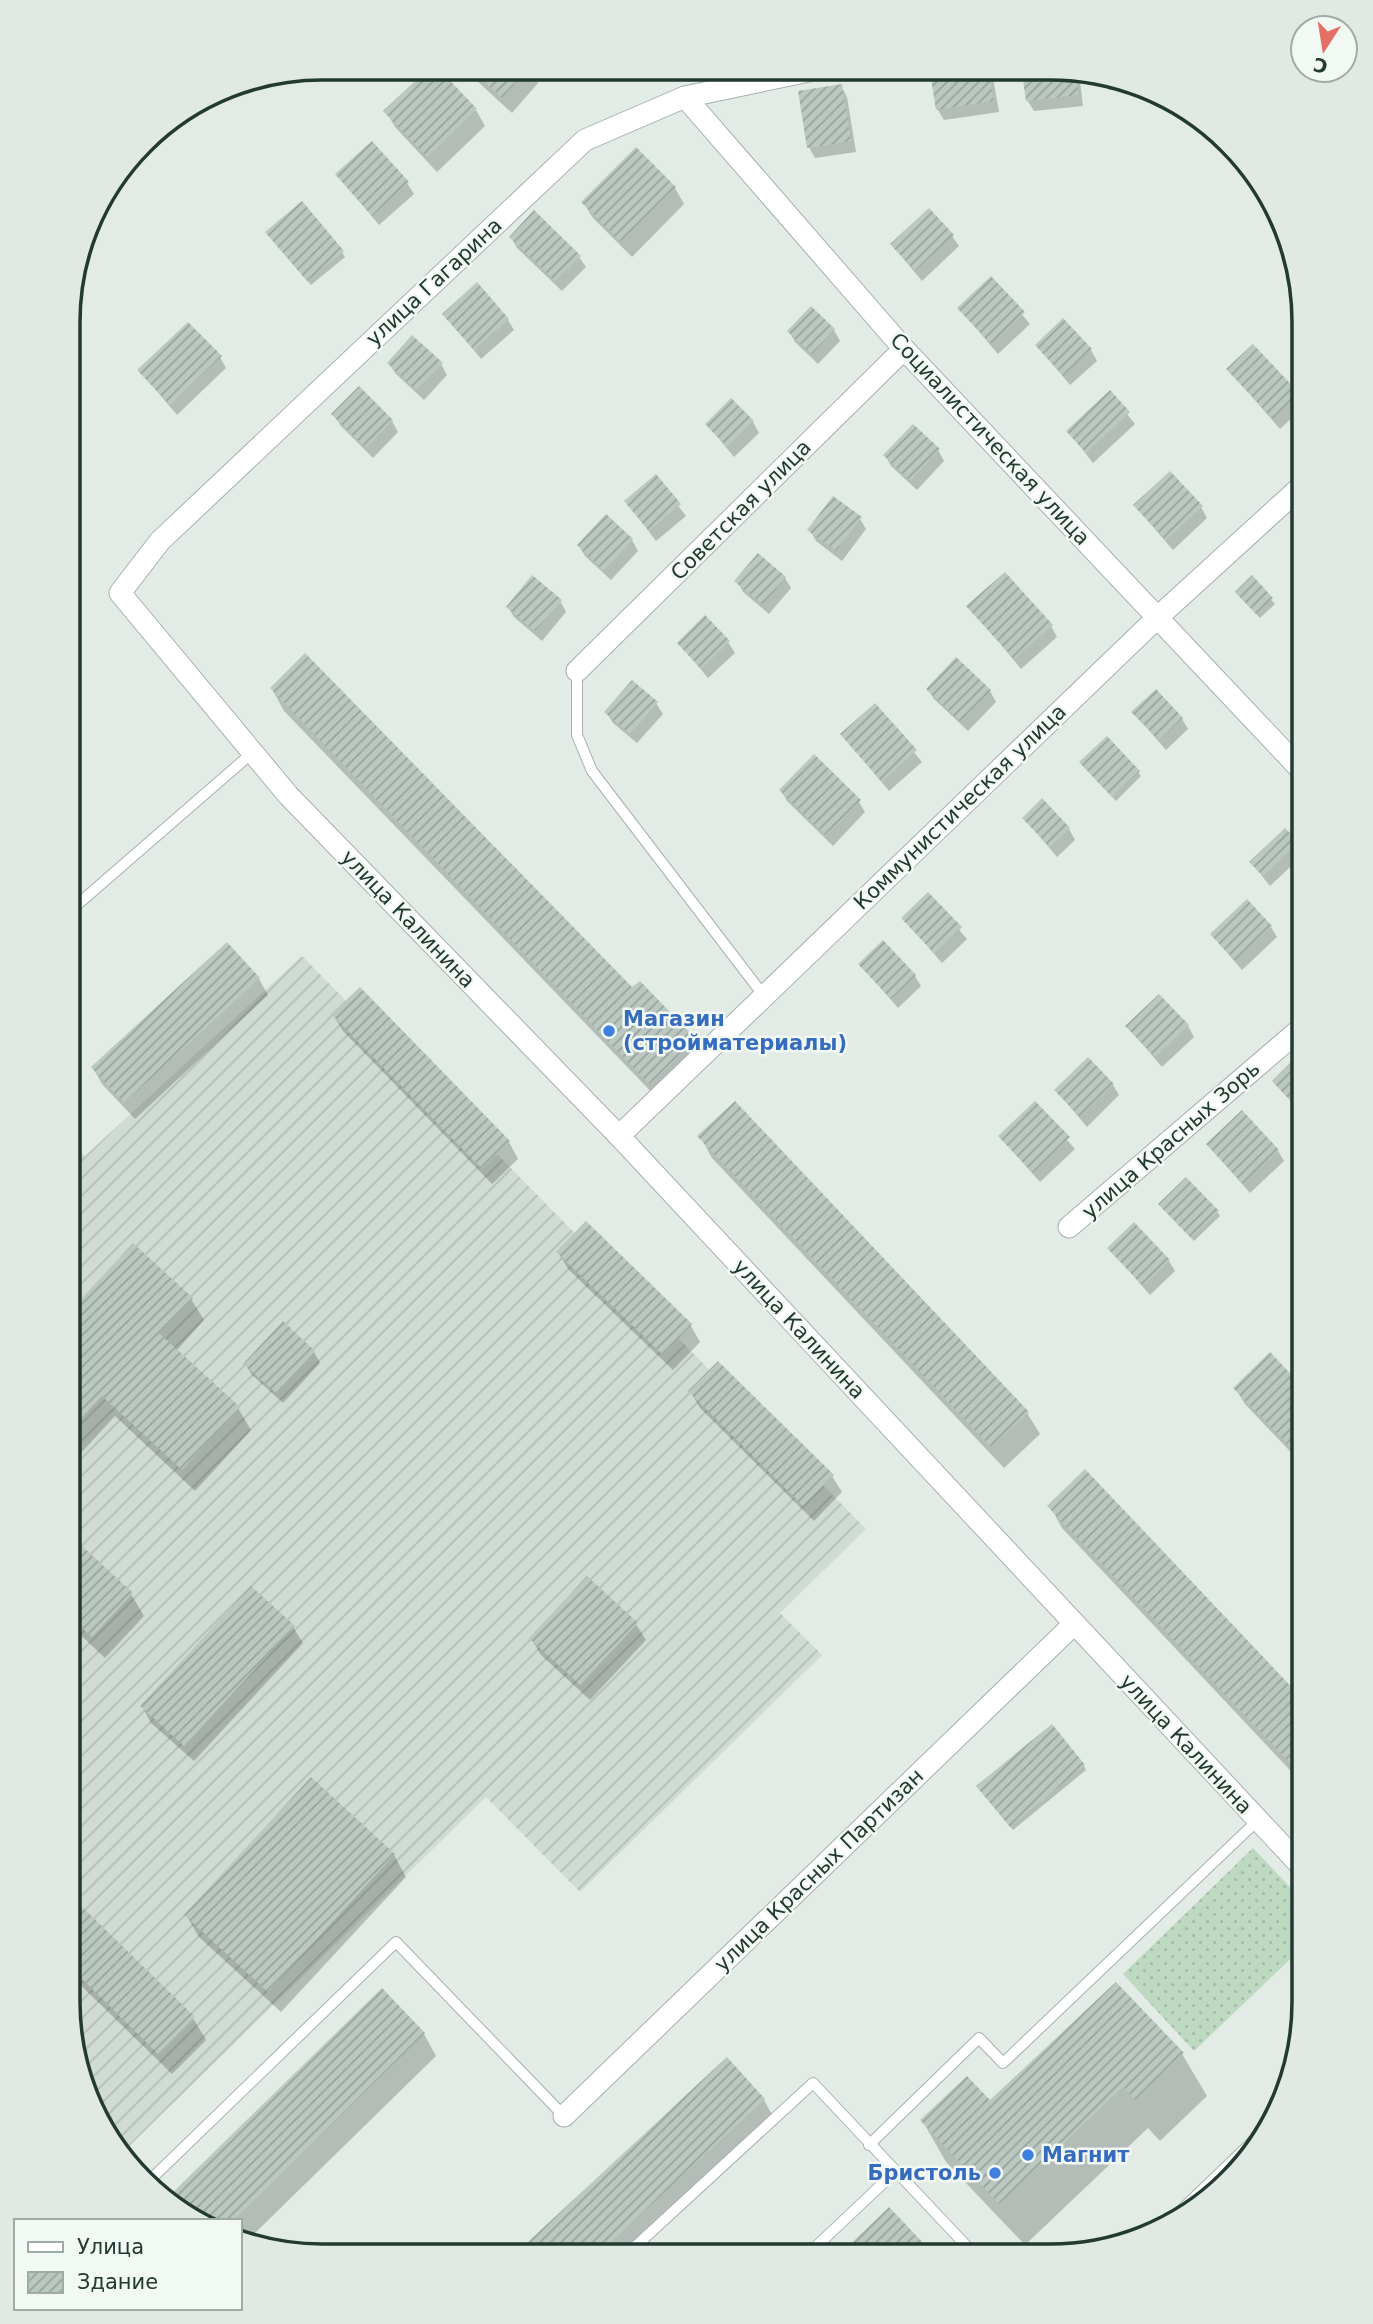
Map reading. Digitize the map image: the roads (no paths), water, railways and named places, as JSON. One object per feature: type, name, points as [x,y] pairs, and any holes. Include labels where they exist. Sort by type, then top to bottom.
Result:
[{"type":"street","name":"улица Гагарина","points":[[120,593],[160,541],[585,140],[685,97],[764,80]]},
{"type":"street","name":"Социалистическая улица","points":[[685,97],[904,349],[1292,761]]},
{"type":"street","name":"Советская улица","points":[[577,671],[904,349]]},
{"type":"street","name":"Коммунистическая улица","points":[[619,1136],[1157,617],[1292,495]]},
{"type":"street","name":"улица Калинина","points":[[120,593],[288,795],[619,1136],[1292,1857]]},
{"type":"street","name":"улица Красных Зорь","points":[[1069,1227],[1292,1035]]},
{"type":"street","name":"улица Красных Партизан","points":[[564,2116],[1074,1624]]},
{"type":"lane","points":[[577,671],[577,735],[592,771],[764,996]]},
{"type":"lane","points":[[80,902],[252,753]]},
{"type":"lane","points":[[869,2145],[979,2038],[1003,2063],[1257,1821]]},
{"type":"lane","points":[[154,2176],[396,1942],[564,2116]]},
{"type":"lane","points":[[638,2244],[813,2084],[964,2244]]},
{"type":"lane","points":[[819,2244],[895,2172]]},
{"type":"place","name":"Магазин (стройматериалы)","points":[[609,1031]]},
{"type":"place","name":"Магнит","points":[[1028,2155]]},
{"type":"place","name":"Бристоль","points":[[995,2173]]}]
